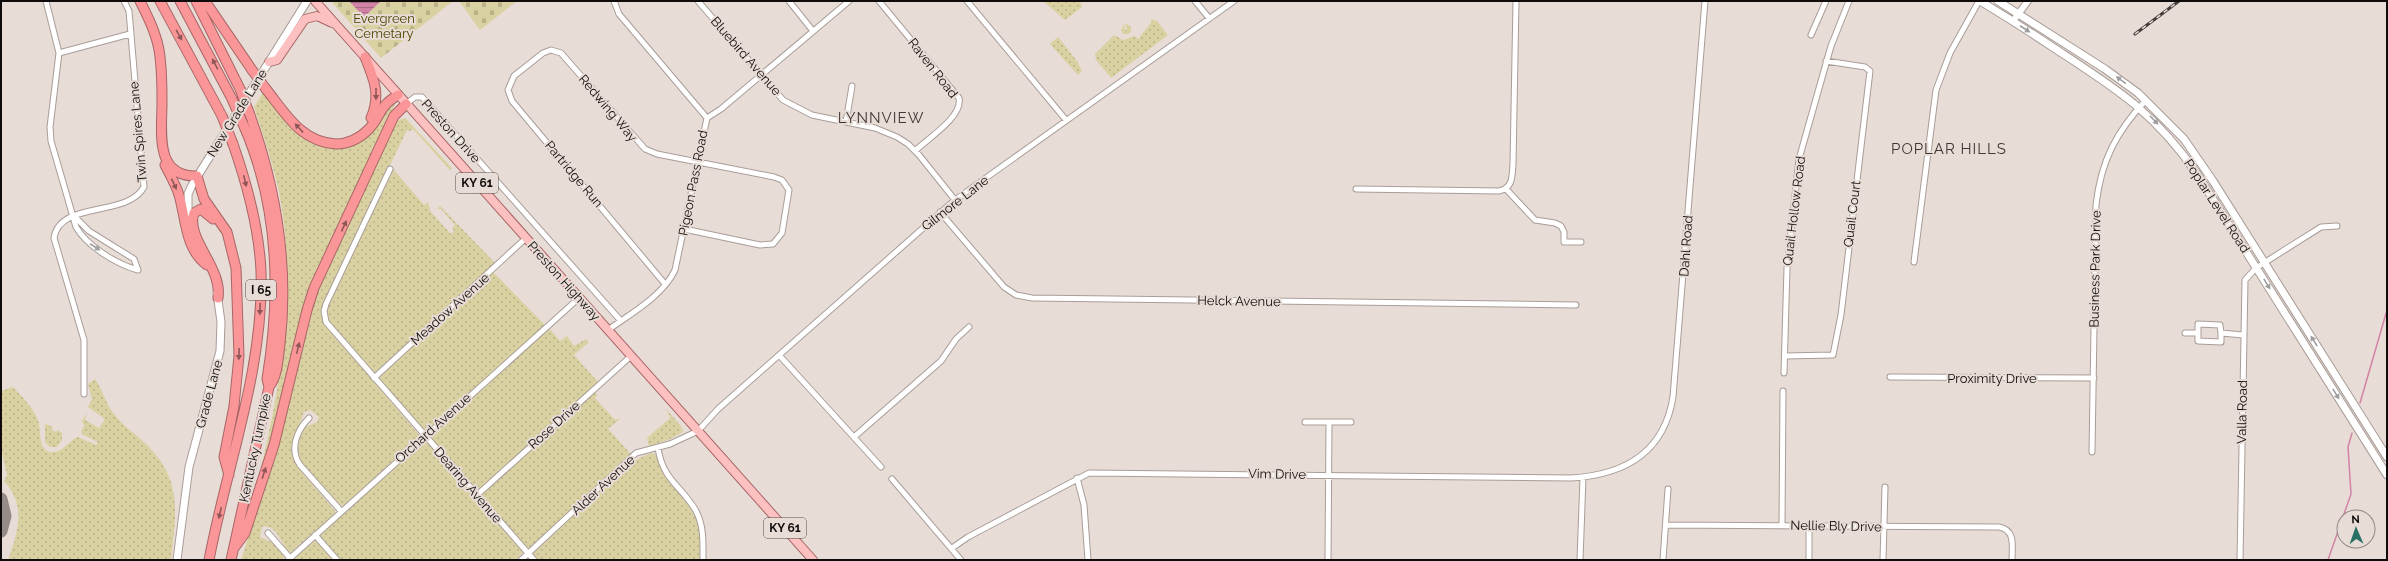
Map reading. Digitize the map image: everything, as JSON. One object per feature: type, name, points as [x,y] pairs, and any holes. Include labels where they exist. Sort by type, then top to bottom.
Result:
[{"type":"highway","points":[[140,1],[154,32],[159,49],[164,154],[175,171],[187,176],[197,176],[204,199],[227,232],[234,259],[239,350],[234,406],[224,457],[229,475]]},
{"type":"highway","name":"I 65","points":[[160,1],[222,116],[244,175],[258,240],[261,287],[256,351],[248,395],[209,560]]},
{"type":"highway","name":"Kentucky Turnpike","points":[[180,1],[232,99],[256,158],[267,203],[275,256],[275,318],[267,379],[269,387],[231,560]]},
{"type":"highway","points":[[196,1],[240,89],[250,115],[271,183],[281,254],[283,298],[281,334],[274,380],[269,387]]},
{"type":"highway","points":[[205,1],[266,89],[306,135],[320,142],[343,144],[360,136],[369,129],[385,103],[398,95]]},
{"type":"highway","points":[[333,144],[351,137],[362,130],[375,108],[376,87],[365,57]]},
{"type":"highway","points":[[162,94],[158,101],[159,150],[178,191],[187,234],[200,260],[207,265]]},
{"type":"highway","points":[[234,548],[245,533],[274,444],[307,310],[314,288],[394,116],[406,104]]},
{"type":"highway","points":[[218,298],[220,288],[194,228],[192,218],[196,211],[201,209],[206,212],[217,224],[227,246],[235,274]]},
{"type":"main road","name":"New Grade Lane","points":[[191,232],[187,210],[188,194],[197,176],[307,1]]},
{"type":"main road","name":"Preston Highway","points":[[315,1],[813,560]]},
{"type":"main road","name":"Poplar Level Road","points":[[1979,1],[2111,84],[2139,107],[2162,129],[2188,161],[2387,475]]},
{"type":"main road","name":"Poplar Level Road","points":[[1998,1],[2105,69],[2146,100],[2167,120],[2196,155],[2387,457]]},
{"type":"main road","points":[[269,62],[277,60],[300,24],[308,17],[322,17],[339,27]]},
{"type":"main road","points":[[2188,161],[2196,155]]},
{"type":"main road","name":"Grade Lane","points":[[177,560],[189,467],[220,351],[221,322],[218,298],[207,265],[191,232]]},
{"type":"street","points":[[46,1],[59,53],[50,126],[51,141],[76,226],[82,236],[128,267],[138,270],[134,259],[89,231],[74,216]]},
{"type":"street","name":"Twin Spires Lane","points":[[84,394],[84,340],[55,244],[55,232],[59,224],[74,216],[125,202],[144,187],[129,12],[124,1]]},
{"type":"street","points":[[614,1],[619,14],[707,118]]},
{"type":"street","name":"Bluebird Avenue","points":[[698,1],[783,100],[797,109],[812,115],[891,134],[915,151],[955,200]]},
{"type":"street","points":[[789,1],[813,31]]},
{"type":"street","name":"Pigeon Pass Road","points":[[608,330],[665,284],[675,270],[707,118],[721,109],[849,1]]},
{"type":"street","name":"Raven Road","points":[[879,1],[959,98],[959,109],[955,116],[915,151]]},
{"type":"street","points":[[967,1],[1066,120]]},
{"type":"street","points":[[1196,1],[1209,18]]},
{"type":"street","name":"Gilmore Lane","points":[[698,431],[718,409],[940,212],[1066,120],[1234,1]]},
{"type":"street","points":[[1356,190],[1499,191],[1506,189],[1510,185],[1512,178],[1516,1]]},
{"type":"street","name":"Dahl Road","points":[[1620,468],[1639,458],[1654,444],[1666,426],[1672,407],[1705,1]]},
{"type":"street","points":[[1811,35],[1826,1]]},
{"type":"street","name":"Quail Hollow Road","points":[[1784,373],[1786,356],[1787,268],[1796,174],[1826,61],[1849,1]]},
{"type":"street","points":[[1914,262],[1936,90],[1950,53],[1979,1]]},
{"type":"street","points":[[2013,21],[2028,1]]},
{"type":"street","points":[[59,53],[130,34]]},
{"type":"street","name":"Redwing Way","points":[[529,64],[546,51],[561,53],[641,146],[657,154],[774,177],[786,184],[790,196],[781,237],[770,245],[684,229]]},
{"type":"street","name":"Quail Court","points":[[1786,356],[1834,355],[1840,315],[1870,71],[1865,67],[1826,61]]},
{"type":"street","name":"Partridge Run","points":[[529,64],[510,83],[510,98],[665,284]]},
{"type":"street","points":[[846,122],[852,86]]},
{"type":"street","name":"Preston Drive","points":[[406,104],[415,96],[422,97],[621,321]]},
{"type":"street","name":"Business Park Drive","points":[[2092,452],[2096,205],[2099,180],[2114,142],[2139,107],[2146,100]]},
{"type":"street","name":"Dearing Avenue","points":[[390,169],[326,304],[324,318],[330,329],[534,560]]},
{"type":"street","points":[[1506,189],[1536,220],[1555,223],[1561,226],[1564,232],[1564,242],[1581,242]]},
{"type":"street","name":"Helck Avenue","points":[[940,212],[1004,286],[1016,294],[1032,298],[1576,305]]},
{"type":"street","points":[[2256,268],[2320,227],[2337,226]]},
{"type":"street","name":"Meadow Avenue","points":[[374,378],[526,238]]},
{"type":"street","name":"Valla Road","points":[[2240,560],[2244,284],[2256,268]]},
{"type":"street","name":"Orchard Avenue","points":[[289,559],[579,298]]},
{"type":"street","points":[[2198,324],[2220,325],[2221,342],[2198,341],[2197,333],[2198,324]]},
{"type":"street","points":[[854,437],[941,361],[956,339],[969,327]]},
{"type":"street","points":[[2221,332],[2243,335]]},
{"type":"street","points":[[2185,333],[2197,333]]},
{"type":"street","points":[[779,355],[788,362],[881,467]]},
{"type":"street","name":"Rose Drive","points":[[477,495],[631,356]]},
{"type":"street","name":"Proximity Drive","points":[[1890,377],[2094,378]]},
{"type":"street","points":[[1782,525],[1783,391]]},
{"type":"street","points":[[310,418],[296,439],[295,457],[300,465],[342,511]]},
{"type":"street","points":[[1305,422],[1351,422]]},
{"type":"street","points":[[1328,560],[1329,423]]},
{"type":"street","name":"Alder Avenue","points":[[520,560],[636,453],[658,448],[698,431]]},
{"type":"street","points":[[658,448],[659,458],[670,479],[696,511],[703,530],[703,560]]},
{"type":"street","name":"Vim Drive","points":[[952,548],[968,537],[1086,473],[1583,477],[1604,474],[1620,468]]},
{"type":"street","points":[[1580,560],[1583,477]]},
{"type":"street","points":[[1077,478],[1084,505],[1088,560]]},
{"type":"street","points":[[892,480],[952,548],[958,559]]},
{"type":"street","points":[[1883,560],[1885,487]]},
{"type":"street","points":[[1663,560],[1668,489]]},
{"type":"street","name":"Nellie Bly Drive","points":[[1666,525],[1999,527],[2006,529],[2012,539],[2012,560]]},
{"type":"street","points":[[1809,526],[1809,560]]},
{"type":"street","points":[[268,533],[289,559]]},
{"type":"street","points":[[315,535],[337,560]]},
{"type":"green space","name":"Evergreen Cemetary","points":[[331,1],[453,1],[381,58]]},
{"type":"green space","points":[[459,1],[517,1],[480,30]]},
{"type":"green space","points":[[1043,1],[1080,1],[1082,7],[1065,20]]},
{"type":"green space","points":[[1151,19],[1157,21],[1168,35],[1111,78],[1096,60],[1095,54],[1114,35],[1123,40],[1135,36],[1138,39],[1151,23]]},
{"type":"green space","points":[[1125,23],[1131,27],[1131,32],[1128,34],[1123,34],[1121,30],[1124,24],[1125,30],[1127,30]]},
{"type":"green space","points":[[1058,37],[1077,61],[1082,71],[1078,75],[1050,44]]},
{"type":"green space","points":[[264,91],[302,138],[314,145],[328,148],[347,147],[393,102],[395,104],[324,260],[265,464],[262,464],[276,396],[281,362],[287,294],[287,261],[279,192],[271,160],[254,107]]},
{"type":"green space","points":[[405,118],[452,168],[450,170],[413,129],[410,131],[407,130],[324,302],[322,315],[324,322],[332,333],[420,436],[345,505],[341,505],[309,474],[299,461],[297,455],[297,444],[303,428],[317,422],[319,417],[310,410],[304,412],[295,438],[292,456],[300,470],[335,511],[335,514],[290,553],[275,531],[271,528],[262,527],[260,537],[273,543],[284,556],[284,559],[241,560],[281,436],[314,301],[325,273],[396,121]]},
{"type":"green space","points":[[396,165],[394,170],[424,205],[428,202],[430,211],[451,234],[454,231],[452,228],[455,225],[441,209],[437,209],[440,206],[496,264],[374,373],[328,323],[326,308]]},
{"type":"green space","points":[[493,272],[545,325],[425,432],[380,381],[381,375]]},
{"type":"green space","points":[[549,328],[560,341],[567,336],[574,346],[586,339],[589,342],[574,355],[598,382],[480,489],[474,488],[431,439],[432,433]]},
{"type":"green space","points":[[95,379],[114,414],[159,458],[167,472],[172,485],[175,512],[171,560],[8,560],[17,529],[18,509],[16,500],[11,490],[4,481],[7,475],[1,448],[1,391],[13,387],[27,402],[38,420],[43,447],[46,451],[51,452],[61,450],[78,437],[96,445],[98,442],[83,435],[81,431],[84,426],[82,421],[87,413],[85,420],[99,428],[105,419],[88,407],[92,399],[88,384]]},
{"type":"green space","points":[[594,392],[598,395],[595,398],[615,420],[621,418],[608,429],[630,453],[634,452],[530,547],[527,548],[482,497],[482,492]]},
{"type":"green space","points":[[666,409],[681,426],[681,432],[682,427],[683,428],[683,432],[668,440],[649,446],[647,438],[670,418]]},
{"type":"green space","points":[[45,424],[53,427],[52,430],[56,432],[58,430],[62,433],[62,440],[57,447],[50,447],[45,442]]},
{"type":"green space","points":[[422,441],[427,442],[519,546],[523,552],[516,560],[340,560],[318,535]]},
{"type":"green space","points":[[651,453],[656,455],[664,475],[690,508],[696,519],[700,532],[701,560],[537,560],[533,555],[533,552],[621,471],[643,456]]},
{"type":"green space","points":[[316,540],[334,560],[291,560]]},
{"type":"shaded area","points":[[349,1],[381,1],[364,17]]},
{"type":"waterway","points":[[2360,403],[2387,310]]},
{"type":"waterway","points":[[2328,560],[2351,494],[2348,447],[2352,433]]},
{"type":"taxiway","points":[[1,499],[5,516],[1,531]]},
{"type":"railway","points":[[2135,34],[2179,1]]},
{"type":"district","name":"LYNNVIEW","points":[[881,118]]},
{"type":"district","name":"POPLAR HILLS","points":[[1949,149]]}]
